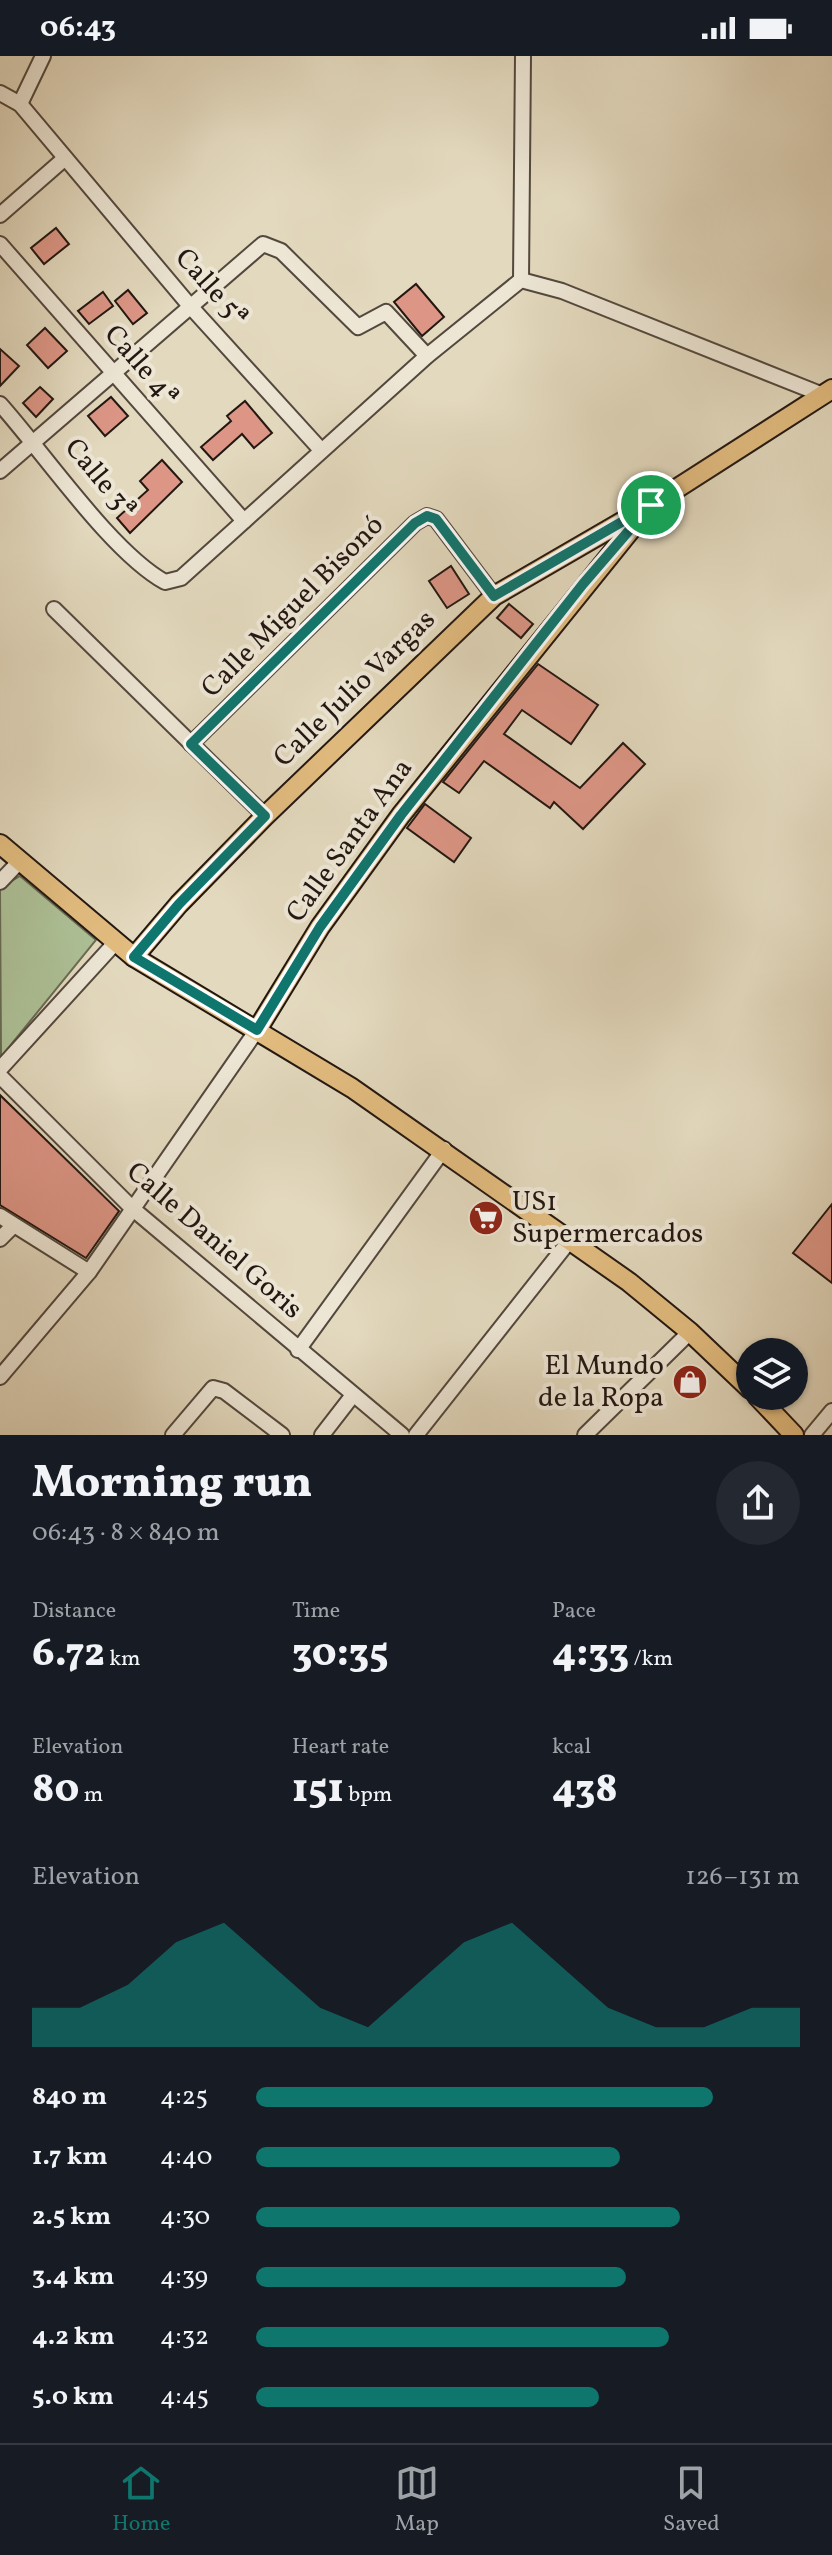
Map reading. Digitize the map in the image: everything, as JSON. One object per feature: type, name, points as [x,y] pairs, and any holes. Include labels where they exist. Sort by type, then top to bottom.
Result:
[{"type":"main road","points":[[651,505],[828,392]]},
{"type":"main road","name":"Calle Julio Vargas","points":[[134,957],[179,904],[265,816],[494,596],[651,505]]},
{"type":"main road","name":"Calle Santa Ana","points":[[257,1030],[320,927],[374,852],[583,584],[651,505]]},
{"type":"main road","points":[[562,556],[583,584]]},
{"type":"main road","points":[[0,844],[134,957],[257,1030],[444,1149],[690,1332],[736,1376]]},
{"type":"main road","points":[[770,1410],[794,1435]]},
{"type":"street","points":[[0,93],[20,104],[43,56]]},
{"type":"street","points":[[521,280],[523,56]]},
{"type":"street","name":"Calle 5ª","points":[[20,104],[190,306],[321,450]]},
{"type":"street","points":[[0,215],[64,159]]},
{"type":"street","name":"Calle 4ª","points":[[0,244],[244,521]]},
{"type":"street","points":[[0,471],[263,244],[281,251],[358,327],[386,312],[427,356]]},
{"type":"street","points":[[244,521],[427,356],[521,280]]},
{"type":"street","points":[[521,280],[562,291],[828,392]]},
{"type":"street","name":"Calle 3ª","points":[[0,404],[118,541],[151,575],[165,582],[181,578],[244,521]]},
{"type":"street","name":"Calle Miguel Bisonó","points":[[191,744],[415,523],[427,516],[436,519],[494,596]]},
{"type":"street","points":[[54,609],[265,816]]},
{"type":"street","points":[[0,882],[20,861]]},
{"type":"street","points":[[0,1069],[115,943]]},
{"type":"street","name":"Calle Santa Ana","points":[[0,1377],[89,1272],[257,1030]]},
{"type":"street","name":"Calle Daniel Goris","points":[[0,1076],[133,1209],[402,1435]]},
{"type":"street","points":[[298,1350],[444,1149]]},
{"type":"street","points":[[0,1216],[89,1272]]},
{"type":"street","points":[[0,1239],[13,1226]]},
{"type":"street","points":[[416,1435],[570,1240]]},
{"type":"street","points":[[585,1435],[690,1332]]},
{"type":"street","points":[[173,1435],[213,1388],[224,1391],[282,1435]]},
{"type":"street","points":[[322,1435],[353,1395]]},
{"type":"street","points":[[812,1435],[832,1411]]},
{"type":"green space","points":[[20,876],[96,940],[1,1057],[0,888]]},
{"type":"building","points":[[56,228],[69,244],[44,264],[31,248]]},
{"type":"building","points":[[416,284],[444,317],[422,336],[394,302]]},
{"type":"building","points":[[128,290],[147,313],[133,324],[115,301]]},
{"type":"building","points":[[103,292],[113,306],[89,324],[78,311]]},
{"type":"building","points":[[45,328],[67,351],[48,368],[27,345]]},
{"type":"building","points":[[0,349],[19,366],[0,386]]},
{"type":"building","points":[[40,387],[53,399],[36,417],[23,403]]},
{"type":"building","points":[[111,397],[128,416],[105,436],[88,416]]},
{"type":"building","points":[[245,401],[272,433],[254,448],[242,434],[213,460],[201,447],[231,421],[227,416]]},
{"type":"building","points":[[162,460],[182,482],[130,533],[117,518],[148,490],[140,481]]},
{"type":"building","points":[[451,566],[469,594],[447,608],[429,581]]},
{"type":"building","points":[[509,604],[533,624],[521,638],[497,618]]},
{"type":"building","points":[[538,664],[598,705],[571,744],[522,710],[504,734],[580,788],[623,743],[645,764],[583,829],[554,802],[550,808],[484,761],[459,793],[443,782]]},
{"type":"building","points":[[425,804],[471,838],[454,862],[407,828]]},
{"type":"building","points":[[0,1095],[119,1211],[86,1258],[0,1205]]},
{"type":"building","points":[[832,1204],[832,1283],[793,1253]]},
{"type":"place","name":"US1 Supermercados","points":[[486,1218]]},
{"type":"place","name":"El Mundo de la Ropa","points":[[690,1382]]},
{"type":"route","points":[[651,505],[583,584],[401,815],[320,927],[257,1030],[134,957],[179,904],[265,816],[191,744],[415,523],[427,516],[436,519],[494,596],[651,505]]}]
